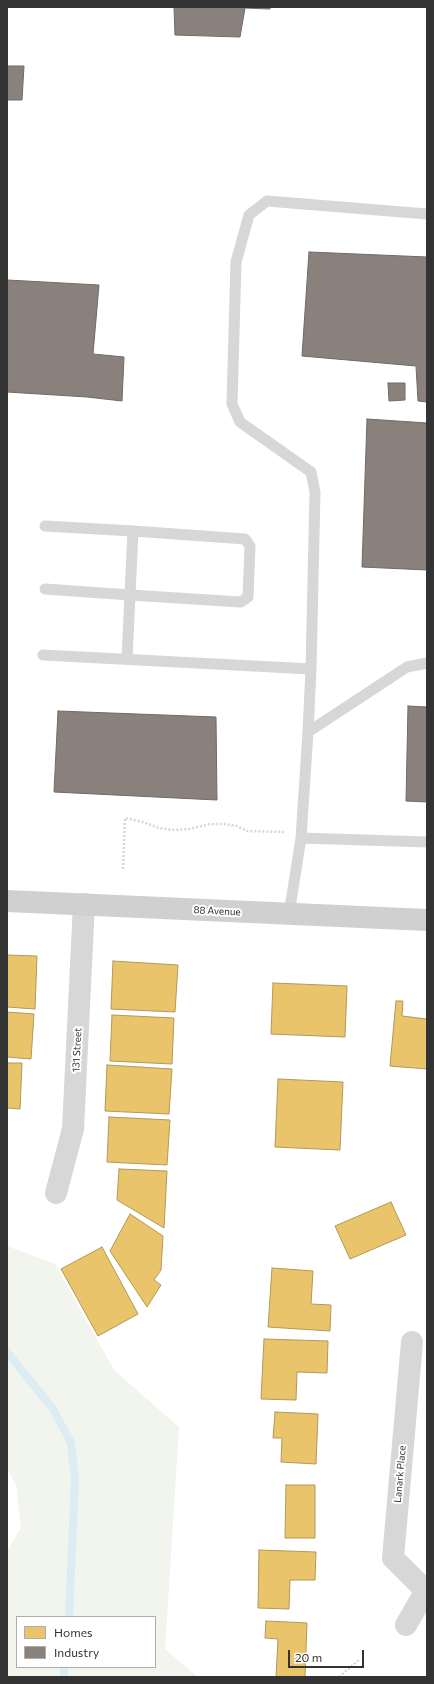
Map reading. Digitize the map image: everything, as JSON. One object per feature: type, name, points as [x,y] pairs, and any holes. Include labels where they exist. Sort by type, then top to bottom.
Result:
[{"type":"main road","name":"88 Avenue","points":[[7,901],[427,920]]},
{"type":"street","name":"131 Street","points":[[56,1193],[73,1129],[84,904]]},
{"type":"street","name":"Lanark Place","points":[[412,1342],[393,1558],[426,1592]]},
{"type":"street","points":[[406,1625],[426,1592]]},
{"type":"lane","points":[[289,914],[301,835],[308,732],[315,492],[311,472],[240,422],[232,404],[236,262],[249,215],[267,201],[427,214]]},
{"type":"lane","points":[[44,526],[244,539],[250,546],[248,597],[241,602],[45,589]]},
{"type":"lane","points":[[127,659],[133,531]]},
{"type":"lane","points":[[43,655],[311,669]]},
{"type":"lane","points":[[308,732],[407,667],[427,663]]},
{"type":"lane","points":[[301,835],[427,842]]},
{"type":"path","points":[[123,869],[125,818],[159,828],[175,830],[189,829],[210,824],[224,824],[237,826],[247,831],[301,835]]},
{"type":"path","points":[[339,1677],[360,1659]]},
{"type":"shaded area","points":[[7,1246],[55,1264],[114,1370],[179,1427],[165,1649],[198,1677],[7,1677],[7,1552],[21,1527],[16,1485],[7,1468]]},
{"type":"building: Homes","points":[[7,955],[37,956],[35,1009],[7,1007]]},
{"type":"building: Homes","points":[[113,961],[178,965],[175,1012],[111,1009]]},
{"type":"building: Homes","points":[[273,983],[347,986],[345,1037],[271,1034]]},
{"type":"building: Homes","points":[[396,1001],[403,1001],[402,1016],[427,1019],[427,1069],[390,1066]]},
{"type":"building: Homes","points":[[7,1012],[34,1014],[31,1059],[7,1057]]},
{"type":"building: Homes","points":[[112,1015],[174,1018],[172,1064],[110,1061]]},
{"type":"building: Homes","points":[[7,1063],[22,1063],[20,1109],[7,1108]]},
{"type":"building: Homes","points":[[107,1065],[172,1069],[169,1114],[105,1111]]},
{"type":"building: Homes","points":[[278,1079],[343,1082],[340,1150],[275,1147]]},
{"type":"building: Homes","points":[[109,1117],[170,1120],[167,1165],[107,1162]]},
{"type":"building: Homes","points":[[119,1169],[167,1171],[164,1228],[117,1200]]},
{"type":"building: Homes","points":[[391,1202],[406,1235],[350,1259],[335,1226]]},
{"type":"building: Homes","points":[[130,1214],[163,1236],[161,1270],[154,1280],[161,1285],[147,1307],[110,1251]]},
{"type":"building: Homes","points":[[102,1247],[138,1314],[98,1336],[61,1269]]},
{"type":"building: Homes","points":[[272,1268],[313,1271],[311,1304],[331,1305],[330,1331],[268,1327]]},
{"type":"building: Homes","points":[[264,1339],[328,1341],[327,1373],[297,1372],[296,1400],[261,1399]]},
{"type":"building: Homes","points":[[275,1412],[318,1414],[316,1464],[281,1462],[282,1438],[273,1438]]},
{"type":"building: Homes","points":[[286,1485],[315,1485],[315,1538],[285,1538]]},
{"type":"building: Homes","points":[[259,1550],[316,1552],[315,1580],[290,1580],[289,1609],[258,1608]]},
{"type":"building: Homes","points":[[266,1621],[307,1623],[305,1677],[276,1677],[278,1639],[265,1638]]},
{"type":"building: Industry","points":[[174,7],[270,7],[270,9],[245,8],[240,37],[175,35]]},
{"type":"building: Industry","points":[[7,66],[24,66],[22,100],[7,100]]},
{"type":"building: Industry","points":[[309,252],[427,257],[427,402],[418,401],[416,366],[302,356]]},
{"type":"building: Industry","points":[[7,280],[99,285],[93,354],[124,357],[122,401],[87,397],[7,392]]},
{"type":"building: Industry","points":[[388,383],[405,383],[405,400],[389,401]]},
{"type":"building: Industry","points":[[367,419],[427,423],[427,570],[362,567]]},
{"type":"building: Industry","points":[[408,706],[427,707],[427,802],[406,801]]},
{"type":"building: Industry","points":[[58,711],[216,717],[217,800],[54,792]]},
{"type":"waterway","points":[[7,1352],[53,1409],[71,1443],[75,1480],[69,1616]]},
{"type":"waterway","points":[[64,1668],[64,1677]]}]
